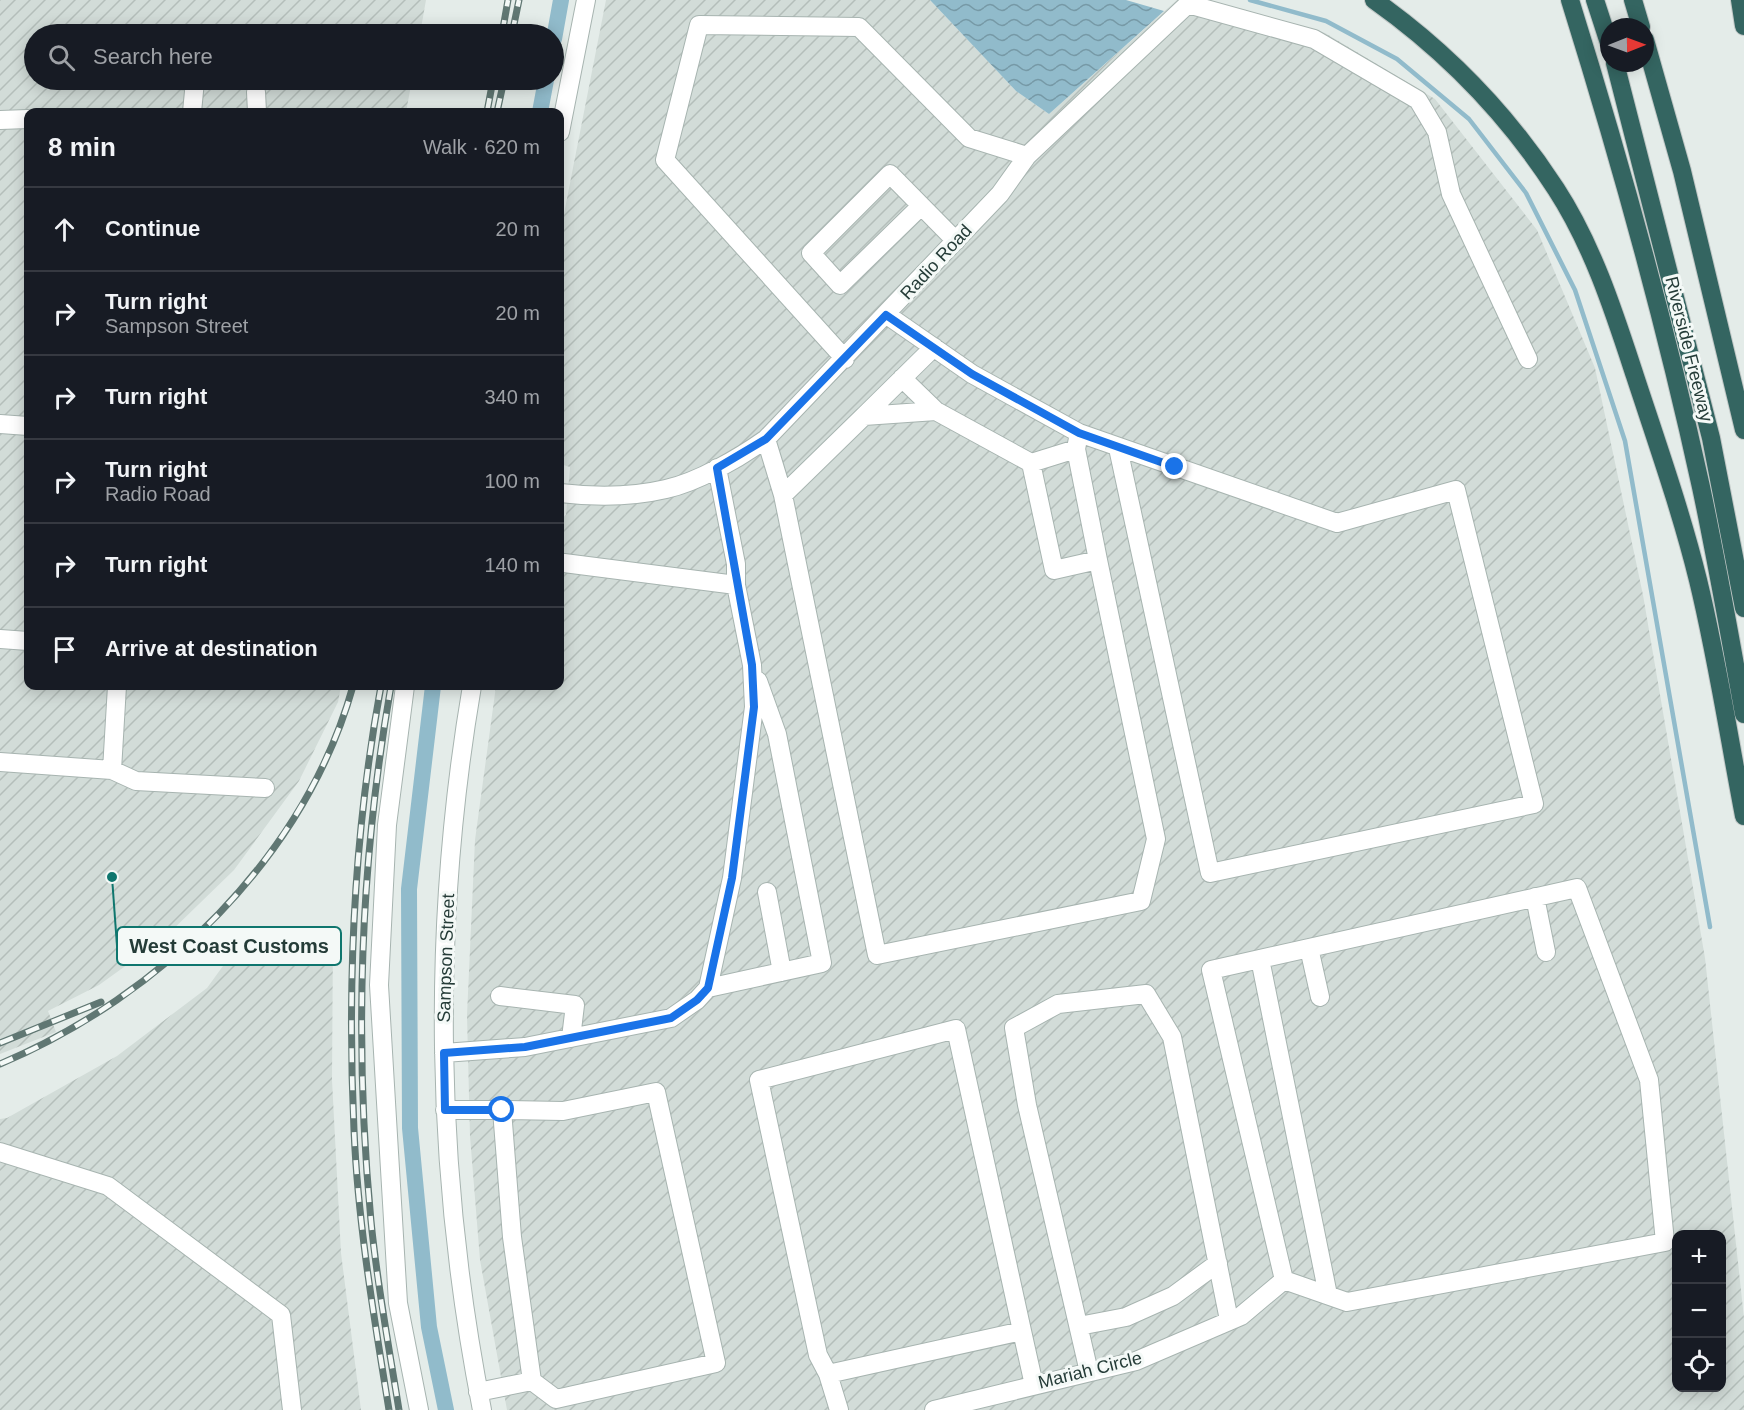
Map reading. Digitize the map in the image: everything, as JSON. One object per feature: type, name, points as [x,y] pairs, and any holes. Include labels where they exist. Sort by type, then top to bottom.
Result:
[{"type":"highway","points":[[1374,0],[1407,23],[1448,58],[1485,98],[1522,142],[1557,190],[1586,243],[1610,301],[1698,579],[1744,816]]},
{"type":"highway","name":"Riverside Freeway","points":[[1570,0],[1605,115],[1656,299],[1701,487],[1744,714]]},
{"type":"highway","points":[[1595,0],[1601,18]]},
{"type":"highway","points":[[1633,0],[1638,18]]},
{"type":"highway","points":[[1740,0],[1744,26]]},
{"type":"highway","points":[[1617,72],[1711,438],[1744,608]]},
{"type":"highway","name":"Riverside Freeway","points":[[1654,72],[1688,192],[1744,430]]},
{"type":"street","points":[[564,112],[586,0]]},
{"type":"street","name":"Radio Road","points":[[564,493],[594,497],[667,489],[717,468],[766,439],[845,359],[1000,194],[1027,156],[1188,4],[1314,39],[1418,100],[1437,132],[1451,194],[1528,358]]},
{"type":"street","points":[[845,359],[665,160],[699,25],[859,27],[969,138],[1027,156]]},
{"type":"street","points":[[192,108],[194,90]]},
{"type":"street","points":[[256,92],[257,108]]},
{"type":"street","points":[[0,120],[24,119]]},
{"type":"street","points":[[921,206],[840,285],[811,253],[890,174],[956,241]]},
{"type":"street","points":[[886,315],[972,374],[1077,441],[1118,448],[1337,523],[1456,490],[1534,804],[1210,873],[1118,448]]},
{"type":"street","points":[[783,495],[934,347]]},
{"type":"street","points":[[902,378],[936,411],[1031,463],[1054,570],[1098,560]]},
{"type":"street","points":[[864,416],[936,411]]},
{"type":"street","points":[[0,424],[24,426]]},
{"type":"street","points":[[766,439],[783,495],[877,955],[1141,901],[1156,839],[1098,560],[1077,441]]},
{"type":"street","points":[[1031,463],[1077,441]]},
{"type":"street","points":[[444,1053],[525,1047],[671,1018],[697,1000],[708,988],[732,878],[754,707],[752,665],[736,585],[736,564],[717,468]]},
{"type":"street","points":[[564,564],[736,585]]},
{"type":"street","points":[[0,639],[24,641]]},
{"type":"street","points":[[708,988],[822,963],[777,734],[752,665]]},
{"type":"street","points":[[112,770],[117,690]]},
{"type":"street","points":[[404,690],[387,825],[379,985],[398,1303],[419,1410]]},
{"type":"street","name":"Sampson Street","points":[[470,690],[459,756],[446,901],[444,1053],[448,1173],[461,1294],[480,1401]]},
{"type":"street","points":[[0,762],[112,770],[136,781],[265,788]]},
{"type":"street","points":[[1577,888],[1649,1080],[1665,1242],[1347,1302],[1284,1280],[1211,970],[1309,948],[1577,888]]},
{"type":"street","points":[[767,892],[782,972]]},
{"type":"street","points":[[1535,897],[1546,952]]},
{"type":"street","points":[[1309,948],[1320,997]]},
{"type":"street","points":[[1260,958],[1328,1295]]},
{"type":"street","points":[[1089,1372],[1027,1105],[1014,1028],[1058,1004],[1146,994],[1172,1037],[1218,1263],[1235,1318]]},
{"type":"street","points":[[500,996],[575,1005],[571,1038]]},
{"type":"street","points":[[838,1410],[828,1374],[818,1355],[759,1080],[956,1029],[1034,1385]]},
{"type":"street","points":[[445,1110],[502,1110],[562,1111],[656,1092],[716,1362],[556,1399],[532,1381],[512,1237],[502,1110]]},
{"type":"street","points":[[0,1152],[108,1186],[281,1315],[292,1410]]},
{"type":"street","points":[[1079,1326],[1126,1317],[1173,1296],[1218,1263]]},
{"type":"street","name":"Mariah Circle","points":[[934,1410],[1136,1361],[1235,1318],[1284,1280]]},
{"type":"street","points":[[828,1374],[1022,1331]]},
{"type":"street","points":[[480,1401],[532,1381]]},
{"type":"shaded area","points":[[0,0],[426,0],[422,24],[24,24],[24,90],[410,90],[407,108],[24,108],[24,690],[340,690],[338,702],[299,781],[234,870],[163,939],[99,985],[48,1011],[56,1032],[0,1054]]},
{"type":"shaded area","points":[[606,0],[930,0],[1016,91],[1049,114],[1177,0],[1208,0],[1325,33],[1435,99],[1537,230],[1595,368],[1643,595],[1705,958],[1744,1318],[1744,1410],[507,1410],[480,1260],[470,1136],[467,1015],[475,840],[495,690],[564,690],[564,517],[570,467],[564,465],[564,214]]},
{"type":"shaded area","points":[[252,926],[333,935],[332,1080],[341,1253],[361,1410],[0,1410],[0,1119],[7,1118],[117,1056],[207,988]]},
{"type":"water","points":[[930,0],[1126,0],[1164,11],[1049,114],[1016,91]]},
{"type":"waterway","points":[[557,24],[561,0]]},
{"type":"waterway","points":[[1250,0],[1326,21],[1397,59],[1469,119],[1526,193],[1575,290],[1625,441],[1710,927]]},
{"type":"waterway","points":[[541,108],[544,90]]},
{"type":"waterway","points":[[433,690],[409,889],[410,1128],[429,1327],[446,1410]]},
{"type":"waterway","points":[[410,1077],[415,1077]]},
{"type":"railway","points":[[504,24],[508,0]]},
{"type":"railway","points":[[514,24],[519,0]]},
{"type":"railway","points":[[488,108],[491,90]]},
{"type":"railway","points":[[498,108],[502,90]]},
{"type":"railway","points":[[0,1064],[59,1035],[116,1000],[170,960],[219,914],[263,863],[300,808],[331,749],[352,690]]},
{"type":"railway","points":[[380,690],[364,796],[359,851],[351,1018],[356,1165],[372,1305],[389,1410]]},
{"type":"railway","points":[[390,690],[372,819],[363,952],[362,1019],[363,1087],[371,1221],[399,1410]]},
{"type":"railway","points":[[0,1043],[101,1002]]},
{"type":"place","name":"West Coast Customs","points":[[112,877]]},
{"type":"route","points":[[502,1110],[445,1110],[444,1053],[525,1047],[671,1018],[697,1000],[708,988],[732,878],[754,707],[752,665],[736,585],[736,564],[717,468],[766,439],[823,383],[886,315],[972,374],[1079,433],[1175,467]]}]
